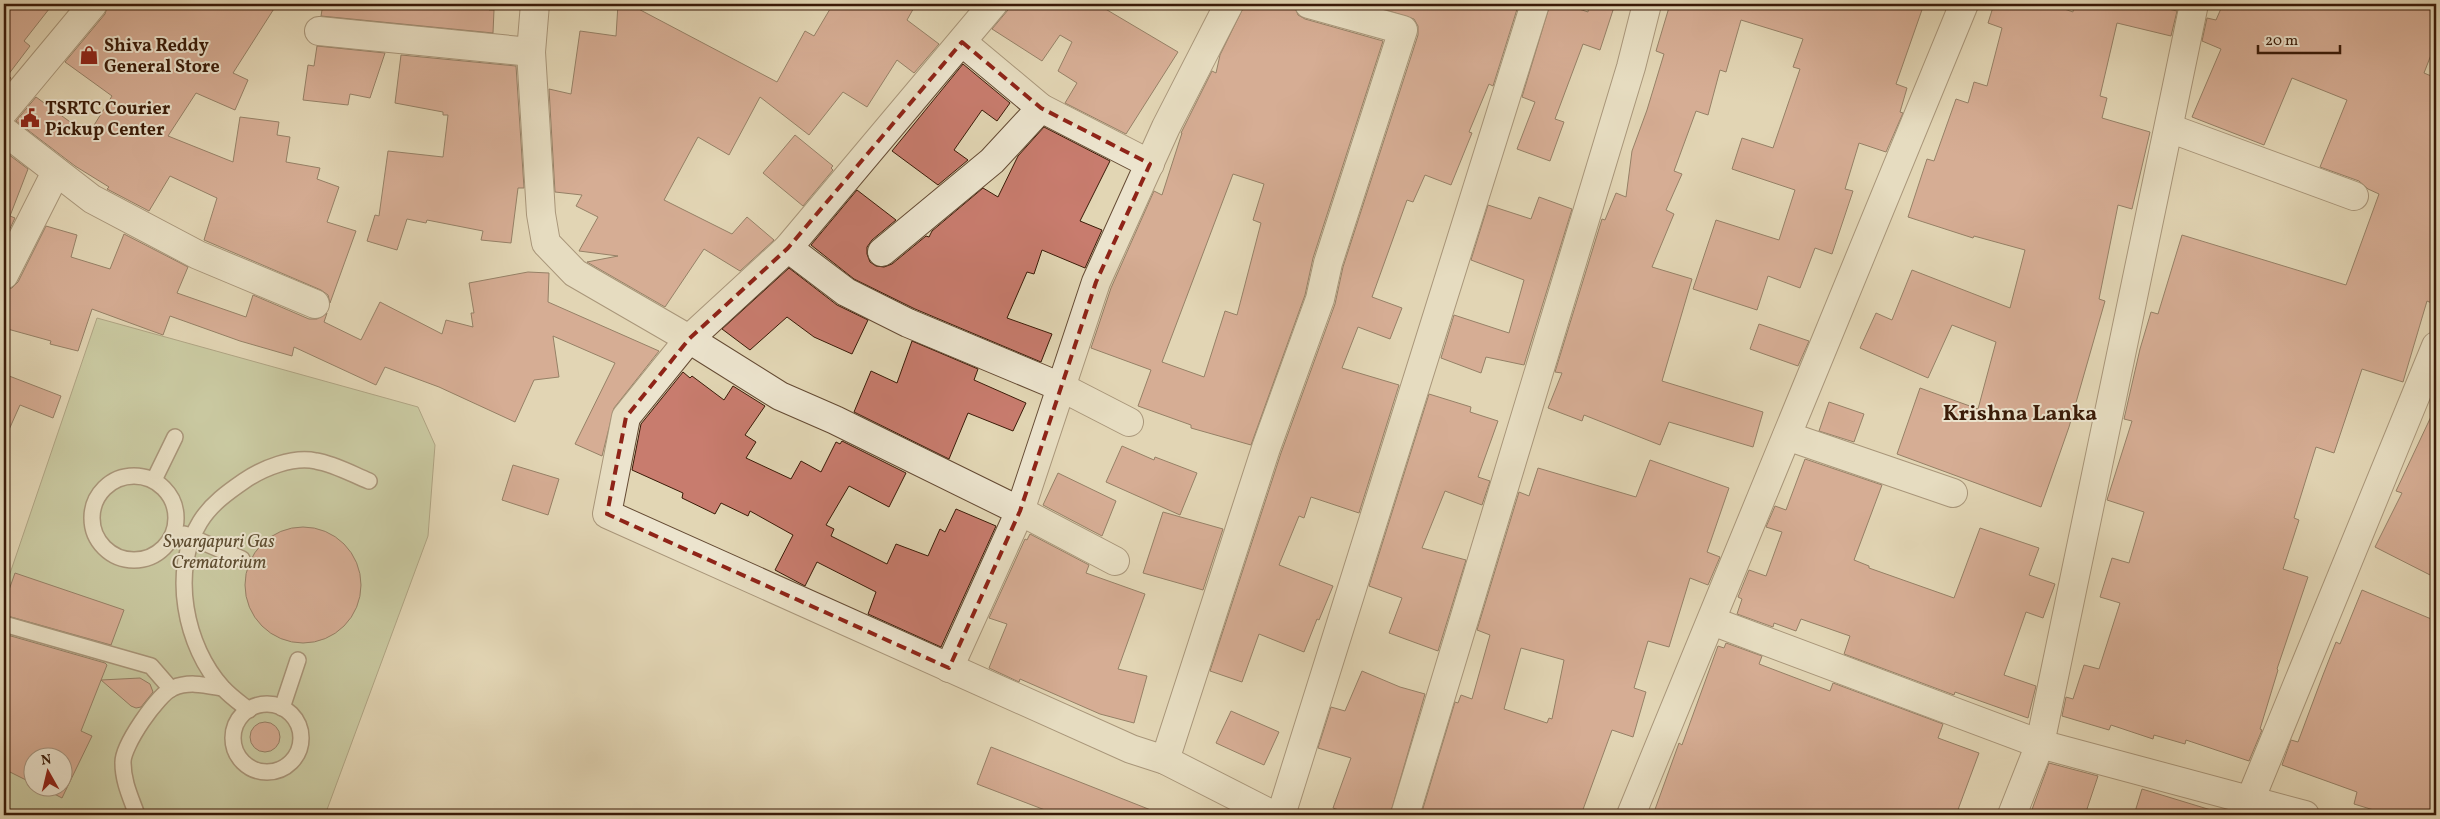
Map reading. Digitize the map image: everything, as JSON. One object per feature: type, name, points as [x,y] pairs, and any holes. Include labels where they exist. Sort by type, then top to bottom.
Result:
[{"type":"street","points":[[4,111],[93,4]]},
{"type":"street","points":[[535,4],[531,52],[541,214],[546,244],[576,273],[689,339],[780,396],[835,420],[1020,511],[1115,561]]},
{"type":"street","points":[[993,4],[788,248],[689,339],[626,417],[607,514],[1131,749],[1165,760],[1237,808],[1273,815]]},
{"type":"street","points":[[950,668],[1020,511],[1096,282],[1166,127],[1229,4]]},
{"type":"street","points":[[1165,760],[1278,413],[1320,299],[1328,264],[1403,30],[1309,4]]},
{"type":"street","points":[[1281,815],[1535,4]]},
{"type":"street","points":[[1405,815],[1631,67],[1647,4]]},
{"type":"street","points":[[1631,815],[1964,4]]},
{"type":"street","points":[[2012,815],[2040,744],[2194,4]]},
{"type":"street","points":[[319,31],[531,52]]},
{"type":"street","points":[[962,42],[1041,108],[1150,164]]},
{"type":"street","points":[[882,252],[965,181],[992,161],[1041,108]]},
{"type":"street","points":[[2169,128],[2354,196]]},
{"type":"street","points":[[4,132],[92,199],[198,255],[315,304]]},
{"type":"street","points":[[4,274],[56,172]]},
{"type":"street","points":[[788,248],[846,292],[908,322],[1061,387],[1129,422]]},
{"type":"street","points":[[2246,808],[2436,346]]},
{"type":"street","points":[[1787,436],[1953,494]]},
{"type":"street","points":[[1712,621],[2040,744],[2246,808],[2305,815]]},
{"type":"lane","points":[[154,480],[175,437]]},
{"type":"lane","points":[[248,710],[222,688],[207,665],[190,628],[184,600],[184,574],[192,537],[213,506],[231,490],[251,476],[278,465],[315,460],[369,481]]},
{"type":"lane","points":[[125,476],[140,476],[154,480],[165,489],[173,501],[177,516],[175,530],[169,542],[160,552],[148,558],[135,560],[121,558],[109,552],[100,543],[94,531],[92,518],[94,505],[100,492],[112,482],[125,476]]},
{"type":"lane","points":[[175,530],[242,559]]},
{"type":"lane","points":[[4,624],[151,666],[171,689]]},
{"type":"lane","points":[[282,708],[298,660]]},
{"type":"lane","points":[[137,815],[126,789],[122,762],[128,741],[140,723],[171,689],[189,684],[222,688]]},
{"type":"lane","points":[[265,704],[282,708],[295,719],[300,730],[301,741],[298,752],[291,762],[271,772],[250,768],[236,752],[233,731],[237,721],[248,710],[265,704]]},
{"type":"highlighted area","points":[[962,42],[1041,108],[1150,164],[1096,282],[1020,511],[949,668],[607,514],[626,417],[689,339],[788,248]]},
{"type":"green space","name":"Swargapuri Gas Crematorium","points":[[97,318],[418,407],[435,445],[428,536],[325,815],[4,815],[4,591]]},
{"type":"building","points":[[4,4],[53,4],[24,41],[30,46],[8,75],[11,78],[4,87]]},
{"type":"building","points":[[108,4],[277,4],[233,73],[248,80],[235,110],[196,93],[168,136],[233,162],[240,117],[279,122],[277,135],[290,137],[286,162],[320,168],[317,179],[339,187],[327,222],[356,231],[330,303],[328,295],[321,290],[204,240],[217,198],[170,176],[149,211],[107,189],[109,187],[75,166],[16,121],[36,97],[88,135],[112,96],[65,62],[105,14]]},
{"type":"building","points":[[323,4],[489,4],[489,10],[494,10],[493,33],[321,16]]},
{"type":"building","points":[[618,4],[629,4],[777,82],[805,31],[814,36],[833,4],[916,4],[907,20],[939,44],[914,73],[897,60],[867,107],[843,92],[809,135],[760,97],[729,155],[698,137],[664,200],[732,234],[747,217],[774,240],[740,271],[704,249],[665,307],[587,262],[618,256],[579,251],[598,217],[576,206],[582,195],[555,192],[549,89],[571,94],[580,31],[616,36]]},
{"type":"building","points":[[1013,4],[1097,4],[1178,52],[1126,134],[1065,103],[1077,83],[1058,71],[1072,42],[1060,35],[1042,61],[992,29]]},
{"type":"building","points":[[1245,4],[1294,4],[1298,15],[1305,19],[1383,41],[1313,258],[1305,295],[1251,445],[1191,428],[1191,425],[1138,406],[1151,370],[1091,348],[1111,288],[1154,191],[1162,195],[1181,133],[1212,71],[1216,73],[1220,55]],"holes":[[[1233,174],[1264,184],[1253,220],[1261,223],[1237,315],[1225,311],[1204,377],[1162,362]]]},
{"type":"building","points":[[1367,4],[1511,4],[1518,6],[1493,86],[1489,84],[1469,132],[1472,133],[1451,185],[1425,175],[1413,202],[1407,200],[1372,297],[1402,308],[1390,339],[1358,327],[1342,368],[1399,385],[1359,513],[1311,497],[1304,518],[1299,516],[1279,565],[1333,586],[1304,652],[1259,634],[1242,682],[1210,671],[1281,453],[1335,304],[1343,267],[1418,35],[1418,26],[1414,19]]},
{"type":"building","points":[[1550,4],[1564,4],[1588,12],[1589,4],[1615,4],[1600,50],[1583,44],[1555,119],[1564,122],[1550,161],[1517,149],[1535,102],[1522,97]]},
{"type":"building","points":[[1670,4],[1924,4],[1896,84],[1907,88],[1900,112],[1903,113],[1886,152],[1859,143],[1845,189],[1853,191],[1832,254],[1815,248],[1800,288],[1768,276],[1757,310],[1693,289],[1716,220],[1779,240],[1795,190],[1732,169],[1742,138],[1773,148],[1800,69],[1793,67],[1803,39],[1741,20],[1726,72],[1720,70],[1708,115],[1696,111],[1674,171],[1682,174],[1666,210],[1674,214],[1652,267],[1692,279],[1662,381],[1763,412],[1753,447],[1669,422],[1660,445],[1584,415],[1582,421],[1548,408],[1562,373],[1555,372],[1602,219],[1605,220],[1616,193],[1626,197],[1632,151],[1664,54],[1656,51]]},
{"type":"building","points":[[1994,4],[2050,4],[2073,12],[2074,4],[2145,4],[2177,11],[2171,36],[2117,23],[2100,96],[2107,98],[2102,118],[2150,132],[2132,209],[2118,205],[2099,299],[2105,301],[2069,427],[2041,507],[1897,454],[1920,388],[1978,409],[1996,342],[1952,325],[1928,378],[1860,348],[1876,313],[1892,320],[1912,270],[2010,308],[2025,250],[1974,236],[1973,238],[1908,217],[1927,159],[1934,161],[1956,99],[1968,103],[1974,82],[1987,86],[2002,28],[1988,23]]},
{"type":"building","points":[[2223,4],[2436,4],[2436,42],[2424,73],[2436,78],[2436,305],[2427,301],[2403,382],[2362,369],[2334,453],[2316,447],[2294,518],[2299,520],[2283,569],[2308,577],[2277,669],[2260,729],[2262,730],[2249,761],[2186,740],[2185,744],[2154,735],[2153,739],[2111,725],[2109,730],[2062,716],[2066,697],[2073,699],[2084,665],[2099,669],[2120,603],[2100,597],[2112,558],[2129,563],[2144,512],[2107,500],[2132,421],[2124,419],[2140,349],[2151,312],[2158,314],[2182,235],[2346,285],[2379,194],[2368,189],[2359,181],[2320,167],[2347,100],[2292,78],[2264,145],[2192,117],[2221,49],[2202,41],[2207,18],[2216,20]]},
{"type":"building","points":[[317,46],[385,53],[370,98],[350,94],[348,105],[303,100],[308,65],[314,66]]},
{"type":"building","points":[[401,55],[516,66],[524,188],[518,188],[511,243],[481,240],[483,231],[427,220],[426,223],[407,219],[397,250],[367,241],[375,215],[379,216],[388,151],[443,157],[448,115],[443,115],[443,112],[395,103]]},
{"type":"building","points":[[963,64],[1010,103],[997,121],[982,110],[954,150],[968,160],[938,185],[892,151]]},
{"type":"building","points":[[1044,127],[1110,161],[1080,221],[1102,230],[1085,268],[1042,250],[1034,274],[1027,272],[1007,318],[1052,334],[1041,362],[915,309],[854,279],[811,245],[857,190],[896,220],[872,240],[867,247],[870,262],[876,266],[884,267],[892,264],[926,236],[929,237],[932,231],[983,188],[998,197],[1018,156]]},
{"type":"building","points":[[795,135],[833,166],[831,168],[833,170],[803,206],[763,173]]},
{"type":"building","points":[[4,151],[28,169],[10,216],[15,218],[4,241]]},
{"type":"building","points":[[1539,197],[1572,209],[1524,365],[1486,357],[1481,373],[1441,358],[1454,315],[1509,333],[1524,280],[1471,260],[1488,205],[1531,219]]},
{"type":"building","points":[[46,226],[77,235],[71,257],[110,269],[124,234],[188,267],[177,293],[246,317],[253,295],[309,319],[317,319],[327,313],[324,322],[361,340],[380,302],[442,334],[446,320],[473,327],[471,313],[474,313],[469,283],[528,272],[549,273],[548,302],[659,351],[614,408],[602,456],[575,444],[615,363],[553,336],[559,377],[534,380],[515,422],[439,387],[385,367],[376,385],[294,347],[292,356],[240,341],[170,316],[163,335],[92,309],[78,351],[50,344],[51,341],[4,328],[4,290],[12,288],[18,282]]},
{"type":"building","points":[[789,268],[837,305],[868,320],[852,354],[814,337],[787,317],[750,350],[722,329]]},
{"type":"building","points":[[1759,324],[1809,341],[1798,366],[1750,349]]},
{"type":"building","points":[[912,341],[978,369],[974,380],[1026,403],[1013,431],[968,413],[949,459],[854,412],[871,371],[897,383]]},
{"type":"building","points":[[683,372],[690,378],[692,376],[724,400],[733,386],[765,406],[745,435],[756,442],[746,458],[791,479],[801,461],[821,472],[836,442],[840,444],[842,441],[906,473],[889,507],[849,486],[826,525],[834,529],[831,536],[887,564],[896,544],[928,556],[940,529],[945,532],[956,509],[996,526],[941,647],[868,614],[876,592],[817,562],[805,586],[775,570],[793,535],[750,511],[748,516],[721,503],[715,514],[682,498],[683,493],[632,470],[641,424]]},
{"type":"building","points":[[4,374],[61,396],[53,418],[20,405],[4,441]]},
{"type":"building","points":[[1429,394],[1471,407],[1470,412],[1498,421],[1478,477],[1490,481],[1482,505],[1445,491],[1422,548],[1466,560],[1438,651],[1389,633],[1402,598],[1369,586]]},
{"type":"building","points":[[1829,402],[1864,414],[1854,442],[1819,431]]},
{"type":"building","points":[[2436,406],[2436,578],[2375,547],[2402,493],[2396,491]]},
{"type":"building","points":[[1122,446],[1154,460],[1155,457],[1197,473],[1180,515],[1106,482]]},
{"type":"building","points":[[1805,459],[1882,485],[1854,560],[1869,566],[1869,568],[1954,598],[1980,528],[2039,548],[2029,575],[2055,584],[2043,618],[2026,612],[2004,675],[2036,686],[2028,718],[1955,692],[1954,695],[1844,654],[1850,636],[1801,619],[1796,631],[1774,623],[1773,627],[1737,614],[1742,599],[1738,597],[1749,570],[1766,576],[1782,532],[1766,527],[1775,506],[1786,510]]},
{"type":"building","points":[[1650,460],[1729,488],[1707,552],[1720,557],[1708,585],[1690,578],[1669,647],[1648,641],[1634,688],[1646,692],[1633,737],[1612,730],[1581,815],[1421,815],[1455,702],[1458,703],[1461,695],[1472,699],[1490,635],[1477,630],[1519,492],[1529,496],[1538,468],[1636,497]],"holes":[[[1521,648],[1564,660],[1552,719],[1549,718],[1547,723],[1504,709]]]},
{"type":"building","points":[[513,465],[559,479],[548,515],[502,500]]},
{"type":"building","points":[[1058,473],[1116,501],[1102,536],[1043,505]]},
{"type":"building","points":[[1163,512],[1223,529],[1203,590],[1143,573]]},
{"type":"building","points":[[303,527],[325,532],[344,544],[356,563],[361,585],[356,607],[344,626],[325,638],[303,643],[281,638],[262,626],[250,607],[245,585],[250,563],[262,544],[281,532]]},
{"type":"building","points":[[1030,534],[1089,565],[1086,573],[1145,594],[1118,669],[1147,676],[1134,723],[1100,714],[1020,679],[1019,682],[989,668],[1007,624],[989,618],[1025,539],[1027,540]]},
{"type":"building","points":[[15,573],[124,610],[111,645],[4,615],[4,604]]},
{"type":"building","points":[[2362,590],[2436,621],[2436,815],[2390,815],[2354,804],[2357,792],[2282,765],[2291,740],[2298,742],[2336,642],[2340,644]]},
{"type":"building","points":[[4,634],[105,663],[107,665],[81,731],[92,736],[72,777],[72,746],[22,746],[22,778],[4,769]]},
{"type":"building","points":[[1726,643],[1762,656],[1759,664],[1830,691],[1833,683],[1943,724],[1938,738],[1979,753],[1956,815],[1653,815],[1679,743],[1682,745],[1718,646],[1724,648]]},
{"type":"building","points":[[1362,671],[1400,687],[1425,694],[1390,815],[1354,815],[1333,808],[1351,758],[1318,748],[1331,707],[1345,711]]},
{"type":"building","points":[[140,678],[150,684],[153,692],[141,707],[136,708],[131,706],[101,680]]},
{"type":"building","points":[[1231,711],[1279,732],[1264,765],[1216,743]]},
{"type":"building","points":[[265,722],[271,723],[279,731],[279,743],[271,751],[265,752],[259,751],[251,743],[250,737],[251,731],[259,723]]},
{"type":"building","points":[[991,747],[1161,815],[1058,815],[977,784]]},
{"type":"building","points":[[2049,763],[2098,776],[2085,815],[2030,815]]},
{"type":"building","points":[[2142,789],[2211,810],[2210,815],[2134,815]]},
{"type":"place","name":"Shiva Reddy General Store","points":[[89,55]]},
{"type":"place","name":"TSRTC Courier Pickup Center","points":[[30,118]]},
{"type":"district","name":"Krishna Lanka","points":[[2020,412]]}]
